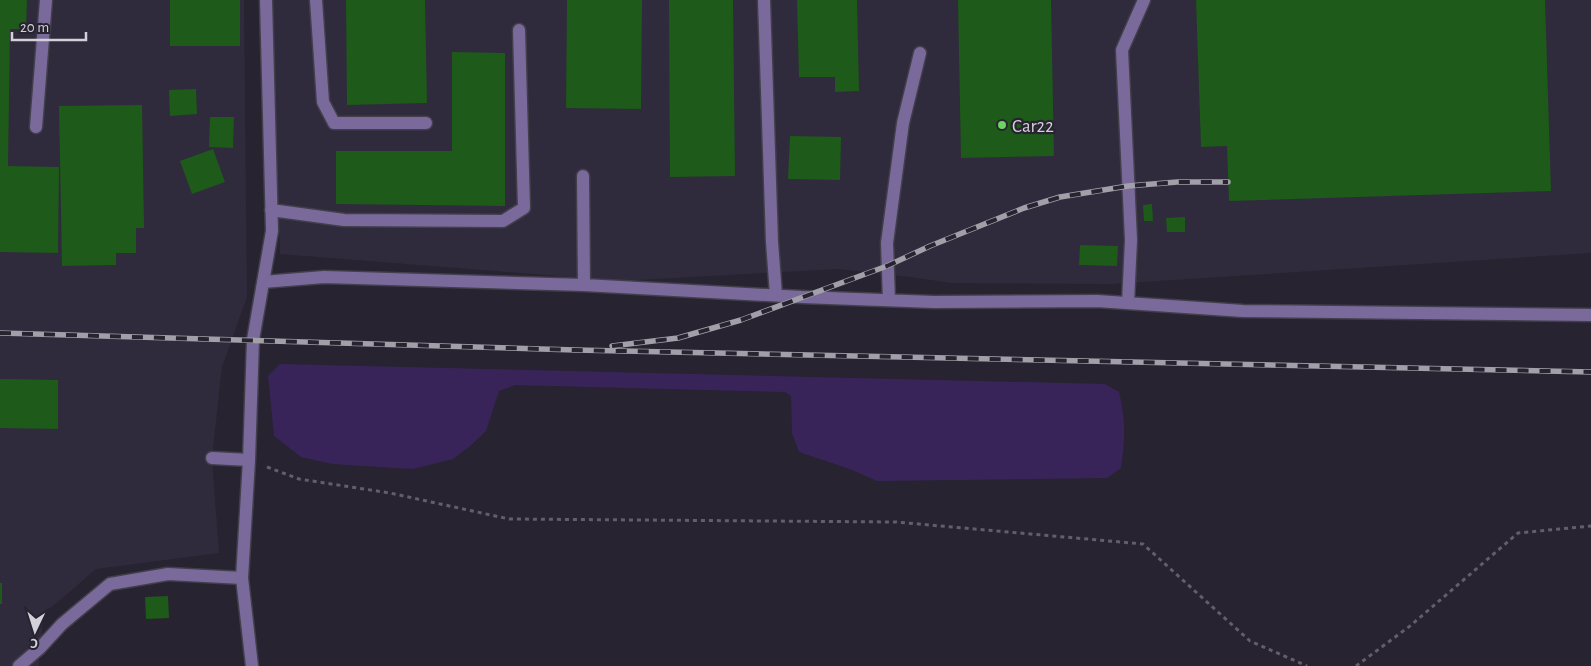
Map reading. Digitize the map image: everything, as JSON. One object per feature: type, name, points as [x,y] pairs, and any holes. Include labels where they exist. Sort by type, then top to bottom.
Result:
[{"type":"lane","points":[[36,127],[46,0]]},
{"type":"lane","points":[[252,666],[242,578],[249,460],[253,340],[272,231],[266,0]]},
{"type":"lane","points":[[316,0],[323,102],[334,123],[426,123]]},
{"type":"lane","points":[[764,0],[772,242],[776,295]]},
{"type":"lane","points":[[1128,304],[1132,240],[1122,50],[1144,0]]},
{"type":"lane","points":[[271,210],[344,220],[503,221],[524,208],[520,30]]},
{"type":"lane","points":[[889,300],[887,243],[903,123],[920,52]]},
{"type":"lane","points":[[583,176],[584,285]]},
{"type":"lane","points":[[263,282],[324,277],[584,285],[889,300],[1097,301],[1243,311],[1591,315]]},
{"type":"lane","points":[[212,458],[249,460]]},
{"type":"lane","points":[[19,666],[40,648],[62,624],[110,584],[168,574],[242,578]]},
{"type":"path","points":[[249,460],[299,479],[390,493],[509,519],[896,522],[1143,544],[1250,641],[1307,666]]},
{"type":"path","points":[[1356,666],[1410,626],[1518,533],[1591,526]]},
{"type":"shaded area","points":[[0,0],[244,0],[247,297],[222,367],[212,458],[219,553],[96,569],[44,614],[39,666],[0,666]]},
{"type":"shaded area","points":[[272,0],[1591,0],[1591,253],[1112,284],[951,283],[837,269],[620,281],[280,254]]},
{"type":"shaded area","points":[[280,364],[1105,384],[1119,392],[1121,402],[1124,439],[1121,468],[1107,478],[877,481],[850,469],[799,452],[792,433],[791,396],[785,392],[515,385],[499,391],[486,431],[453,459],[413,469],[332,464],[301,457],[274,436],[268,376]]},
{"type":"building","points":[[0,0],[27,0],[26,29],[10,29],[8,166],[59,167],[58,253],[0,252]]},
{"type":"building","points":[[170,0],[240,0],[240,46],[170,46]]},
{"type":"building","points":[[346,0],[425,0],[427,103],[347,105]]},
{"type":"building","points":[[567,0],[642,0],[641,109],[566,108]]},
{"type":"building","points":[[669,0],[733,0],[735,176],[670,177]]},
{"type":"building","points":[[797,0],[857,0],[859,91],[835,92],[835,77],[799,77]]},
{"type":"building","points":[[958,0],[1051,0],[1054,156],[961,158]]},
{"type":"building","points":[[1196,0],[1545,0],[1551,191],[1229,201],[1227,146],[1201,147]]},
{"type":"building","points":[[452,52],[505,53],[505,206],[336,204],[336,151],[452,151]]},
{"type":"building","points":[[196,89],[197,114],[170,116],[169,90]]},
{"type":"building","points":[[142,105],[144,228],[136,228],[136,253],[116,253],[116,265],[62,266],[59,106]]},
{"type":"building","points":[[210,117],[234,117],[233,148],[209,147]]},
{"type":"building","points":[[790,136],[841,137],[840,180],[788,179]]},
{"type":"building","points":[[213,149],[225,182],[192,194],[180,161]]},
{"type":"building","points":[[1152,204],[1153,221],[1144,221],[1143,205]]},
{"type":"building","points":[[1185,217],[1185,232],[1167,232],[1166,218]]},
{"type":"building","points":[[1080,245],[1118,246],[1117,266],[1079,265]]},
{"type":"building","points":[[0,379],[58,380],[58,429],[0,428]]},
{"type":"building","points":[[0,583],[2,583],[2,604],[0,604]]},
{"type":"building","points":[[168,596],[169,618],[146,619],[145,597]]},
{"type":"railway","points":[[612,346],[678,338],[741,320],[887,266],[930,246],[1024,208],[1060,197],[1128,186],[1177,182],[1228,182]]},
{"type":"railway","points":[[0,333],[575,350],[1591,372]]},
{"type":"place","name":"Car22","points":[[1002,125]]}]
